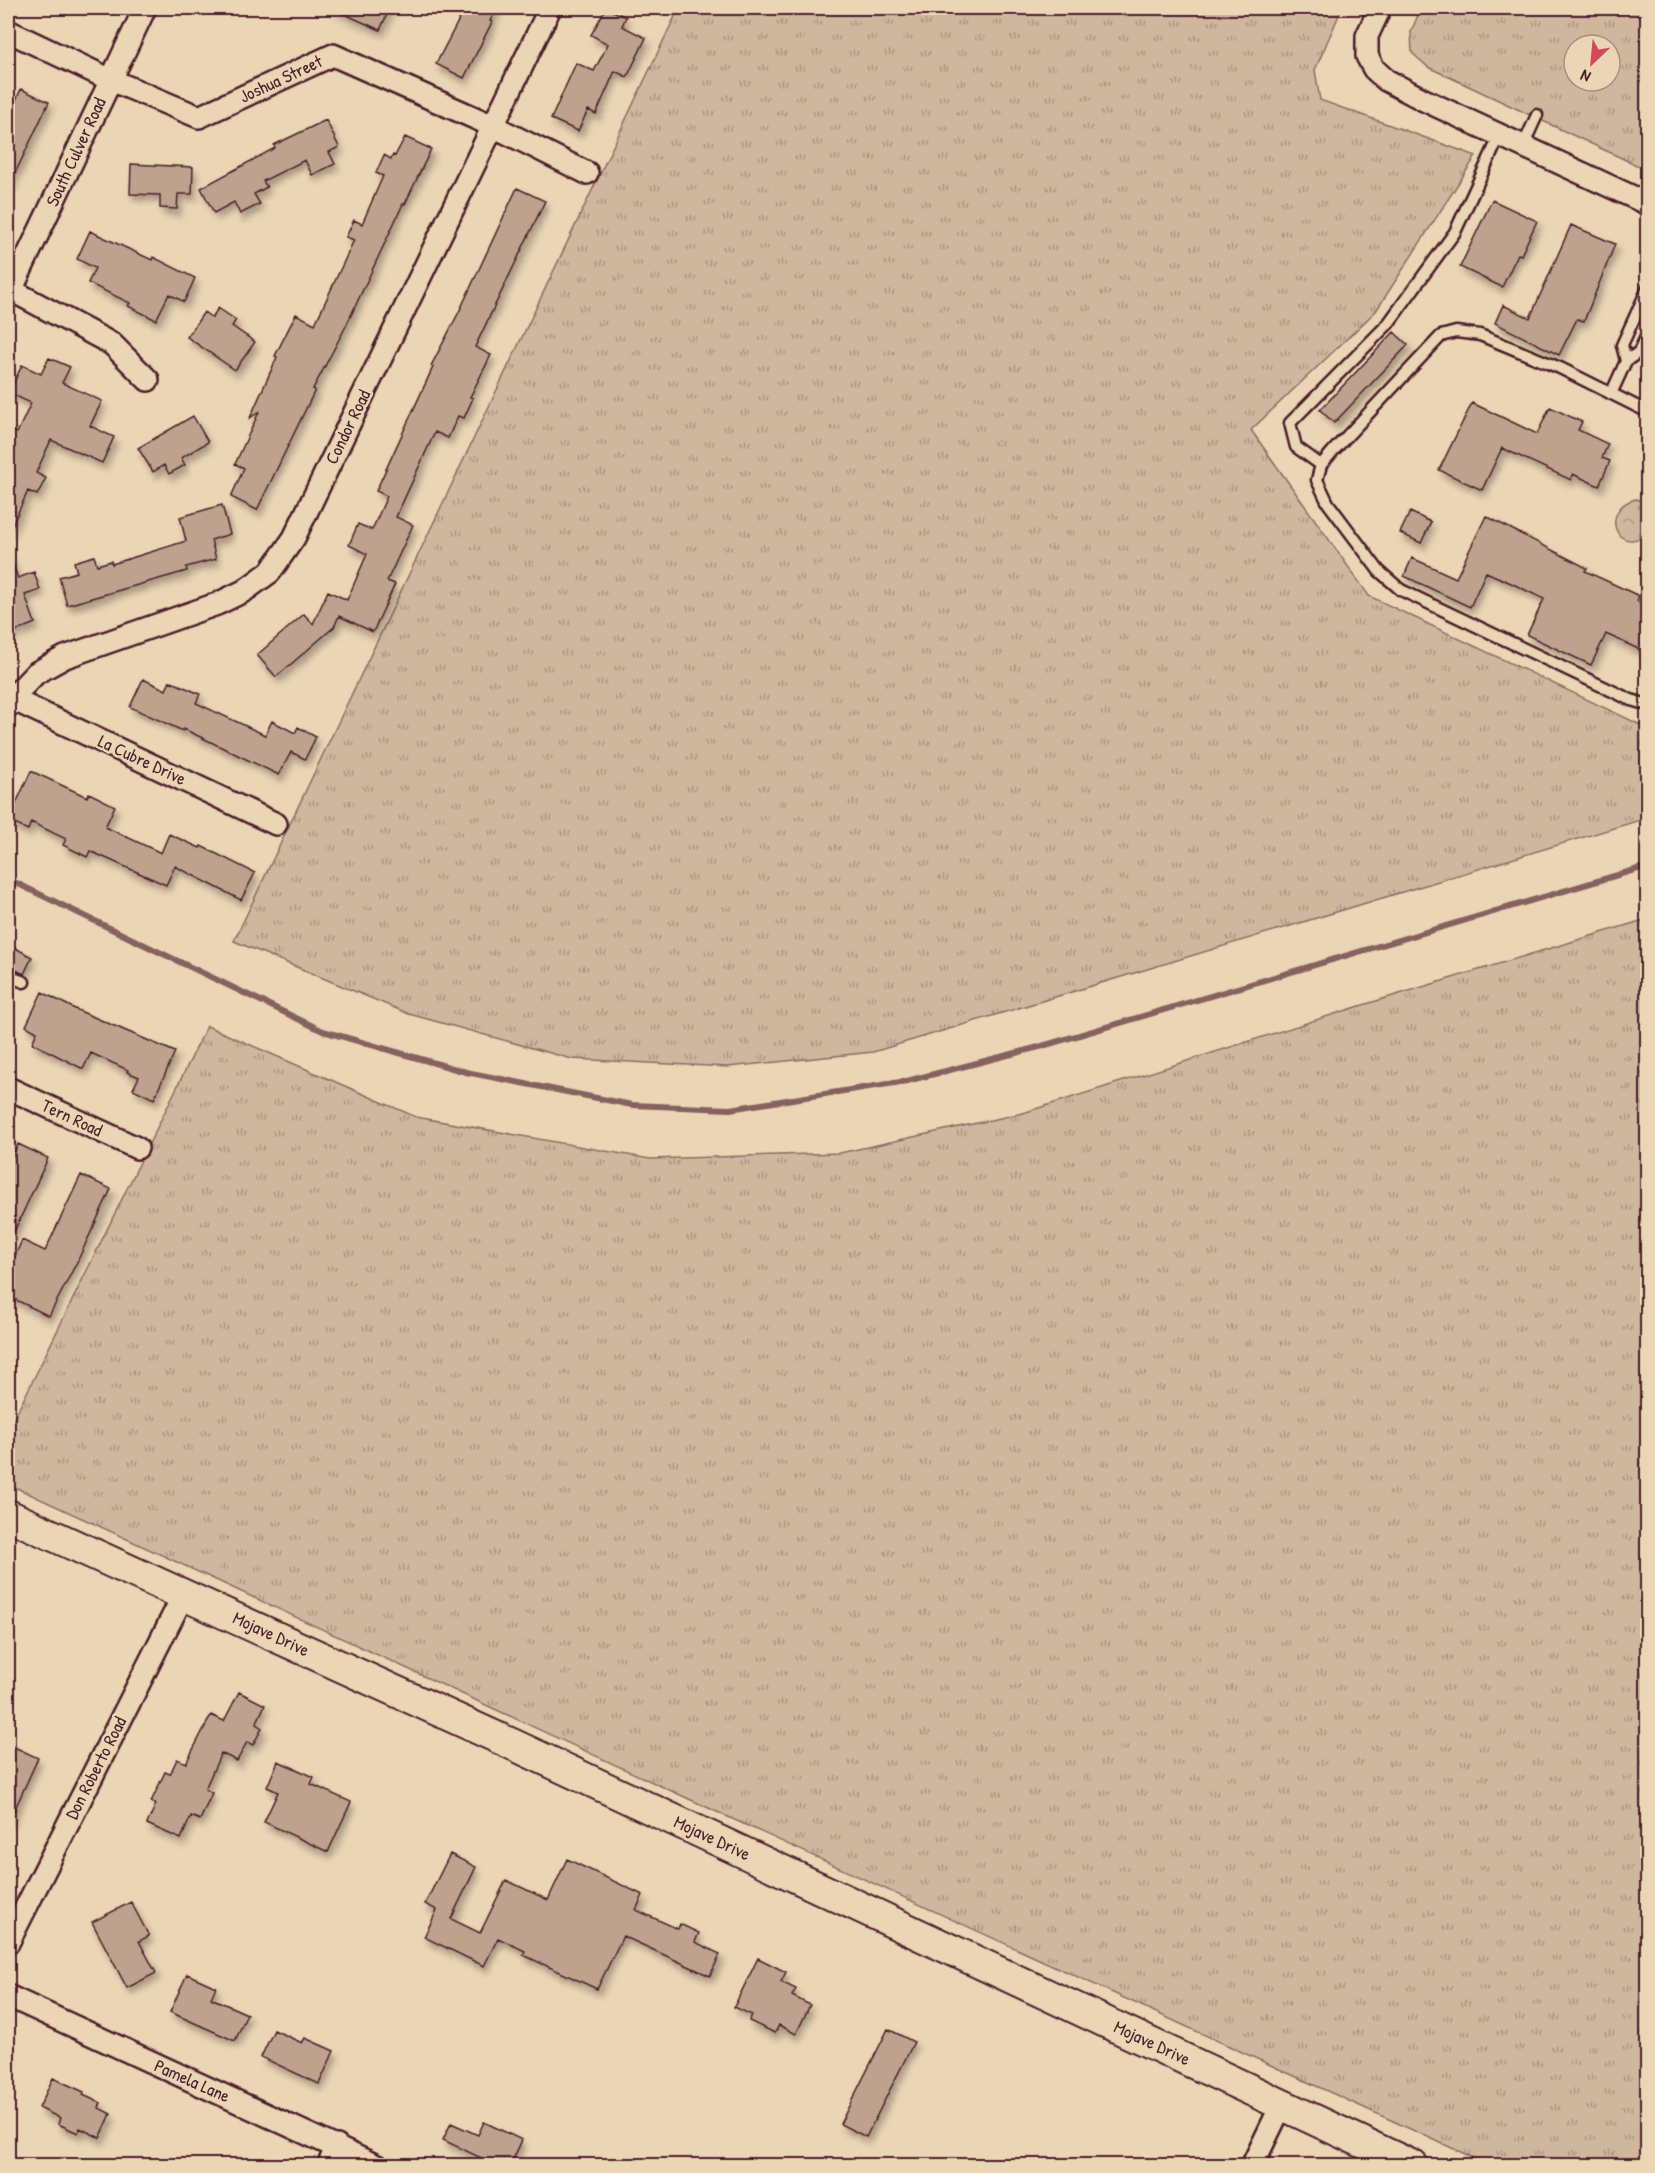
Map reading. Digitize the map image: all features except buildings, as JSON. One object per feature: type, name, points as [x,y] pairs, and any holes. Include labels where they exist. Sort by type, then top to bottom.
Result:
[{"type":"main road","name":"Mojave Drive","points":[[8,1515],[553,1763],[1413,2166]]},
{"type":"street","name":"South Culver Road","points":[[9,294],[145,8]]},
{"type":"street","name":"Condor Road","points":[[9,701],[36,674],[65,657],[217,604],[244,591],[270,572],[294,538],[550,8]]},
{"type":"street","points":[[1380,8],[1367,36],[1367,56],[1374,69],[1386,80],[1647,204]]},
{"type":"street","name":"Joshua Street","points":[[8,31],[111,80],[199,117],[333,55],[493,126],[587,173]]},
{"type":"street","points":[[9,294],[112,344],[148,380]]},
{"type":"street","name":"La Cubre Drive","points":[[9,701],[276,824]]},
{"type":"street","name":"Tern Road","points":[[8,1088],[137,1148]]},
{"type":"street","name":"Don Roberto Road","points":[[8,1943],[184,1594]]},
{"type":"street","name":"Pamela Lane","points":[[8,1996],[377,2166]]},
{"type":"street","points":[[1252,2166],[1282,2104]]},
{"type":"street","points":[[328,2166],[337,2146]]},
{"type":"lane","points":[[1523,146],[1537,115]]},
{"type":"lane","points":[[1321,465],[1296,447],[1290,423],[1388,324],[1455,232],[1500,135]]},
{"type":"lane","points":[[1626,361],[1622,345],[1647,288]]},
{"type":"lane","points":[[1647,412],[1560,368],[1480,335],[1456,332],[1441,336],[1321,465],[1317,480],[1328,503],[1379,571],[1401,590],[1631,700],[1647,705]]},
{"type":"lane","points":[[1611,394],[1626,361],[1639,352],[1647,333]]},
{"type":"lane","points":[[8,976],[24,982]]},
{"type":"green space","points":[[679,8],[1342,8],[1315,70],[1320,100],[1476,156],[1376,311],[1251,430],[1369,596],[1647,728],[1647,818],[873,1052],[728,1067],[572,1059],[409,1014],[234,941]]},
{"type":"green space","points":[[1421,8],[1647,8],[1647,170],[1428,67],[1412,53],[1411,32]]},
{"type":"green space","points":[[1636,499],[1647,503],[1647,534],[1636,539],[1626,539],[1620,535],[1615,520],[1618,511],[1625,504]]},
{"type":"green space","points":[[1647,919],[1647,2165],[1489,2165],[8,1484],[8,1431],[207,1026],[416,1117],[650,1159],[840,1153],[1023,1113],[1363,1005]]},
{"type":"waterway","points":[[8,879],[323,1031],[466,1072],[632,1105],[730,1109],[907,1081],[1039,1047],[1648,866]]}]
